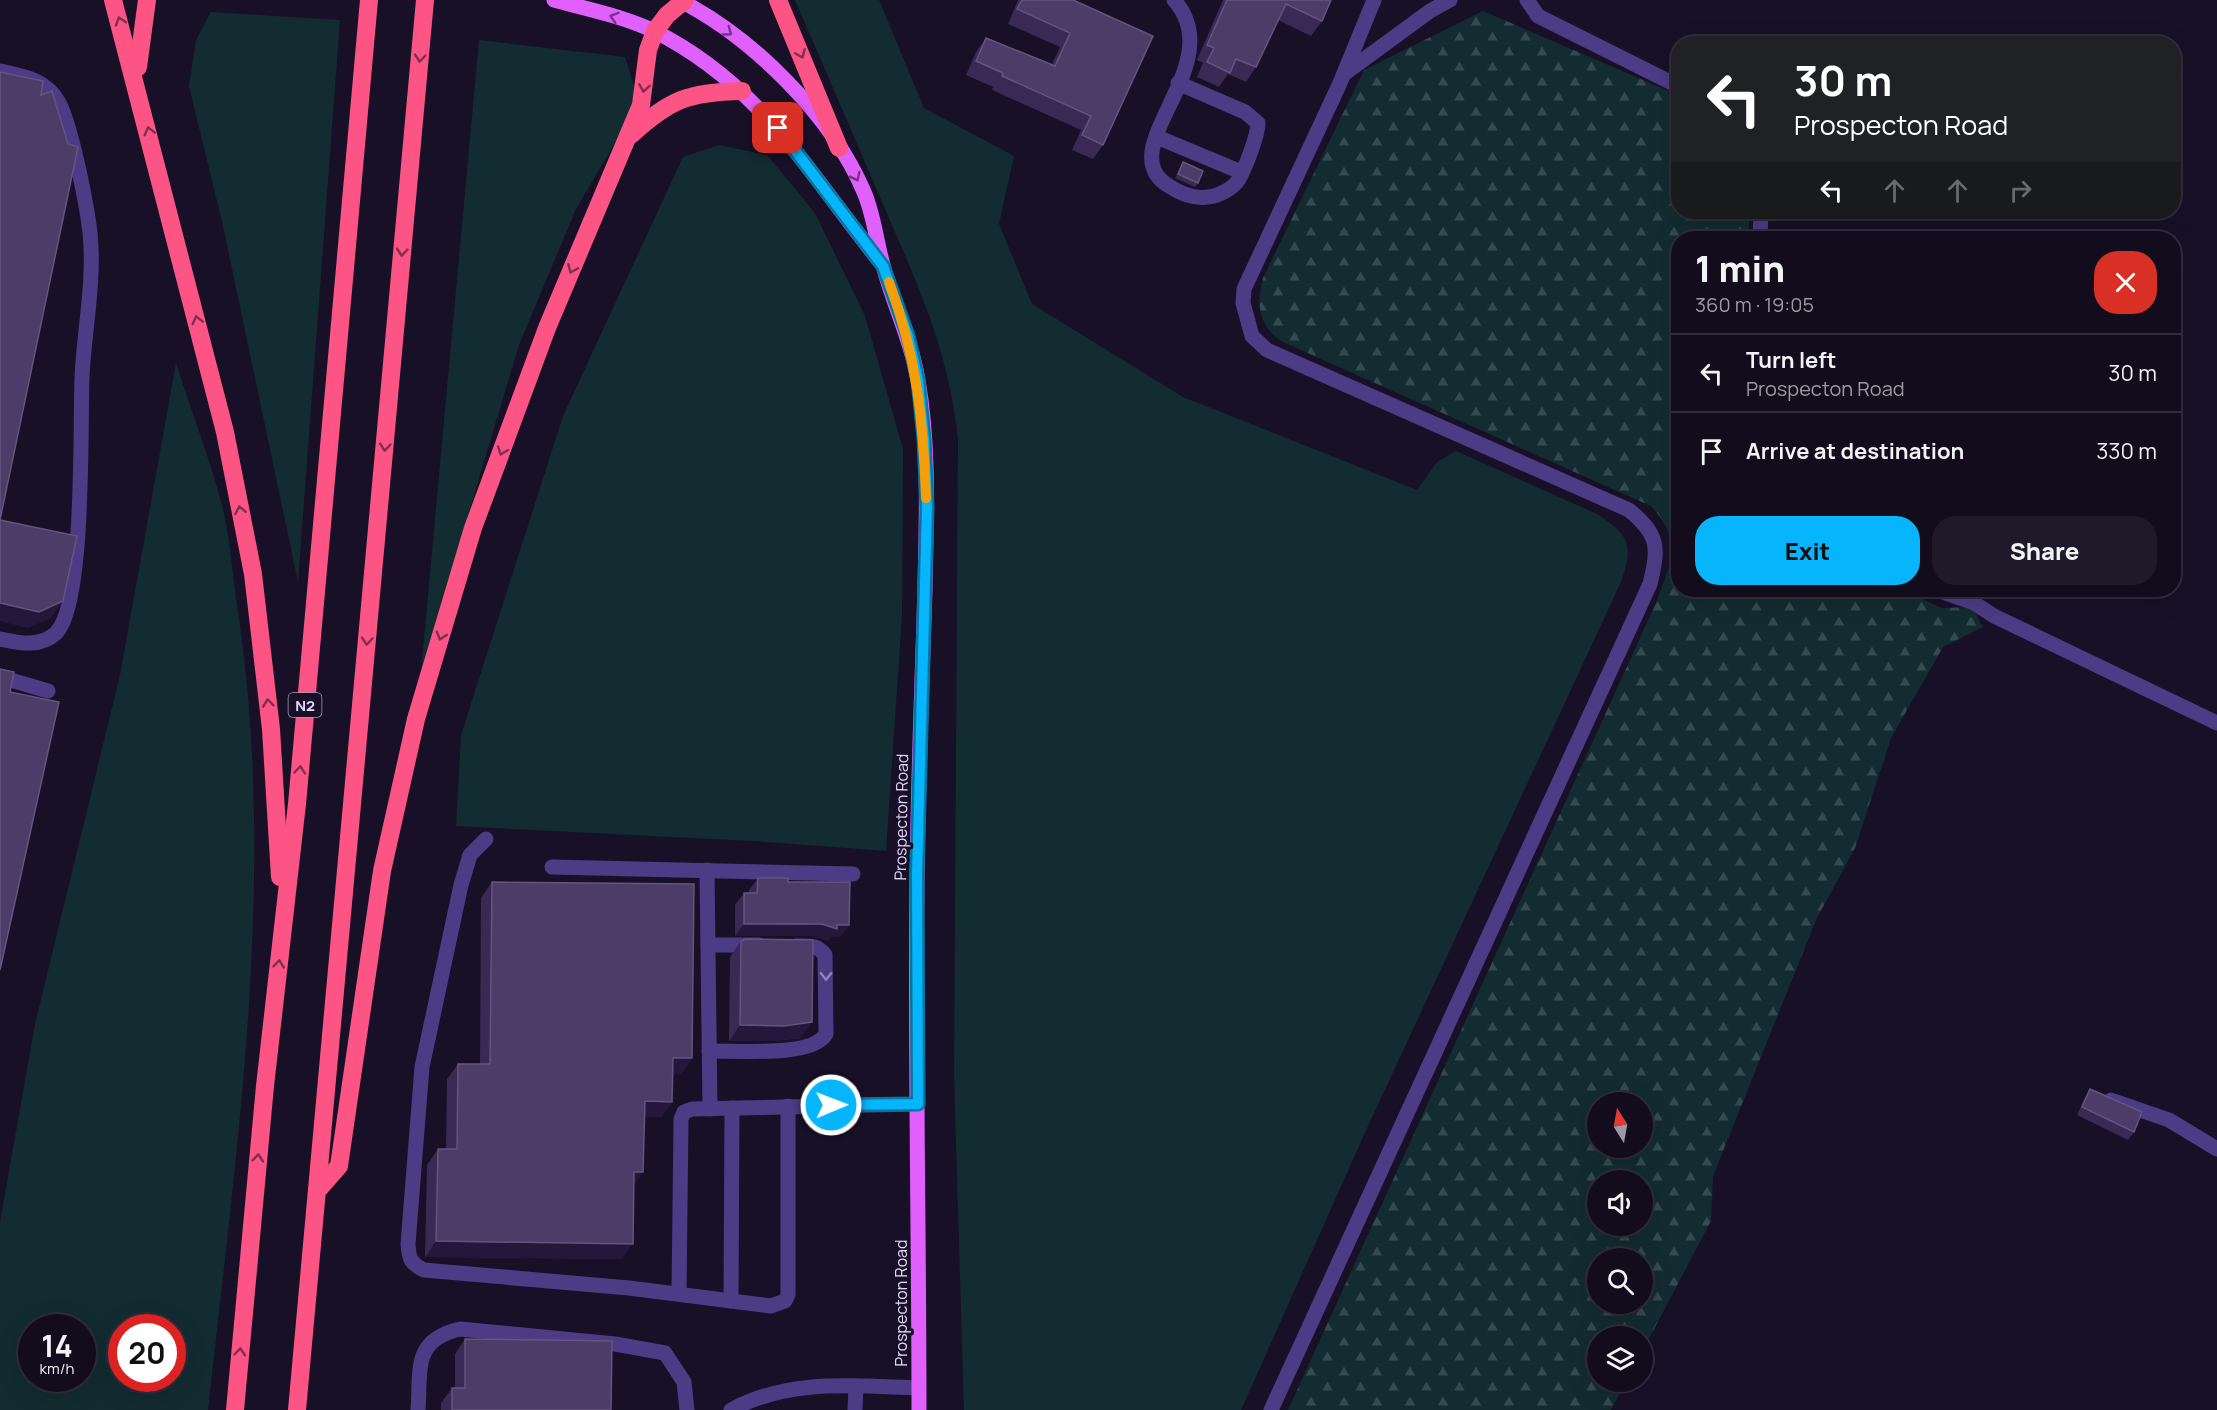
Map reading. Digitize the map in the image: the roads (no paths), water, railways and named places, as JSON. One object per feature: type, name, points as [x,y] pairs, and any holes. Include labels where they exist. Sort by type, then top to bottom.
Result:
[{"type":"highway","points":[[113,0],[137,84],[225,432],[253,574],[271,729],[283,928]]},
{"type":"highway","points":[[137,84],[141,35],[147,0]]},
{"type":"highway","name":"N2","points":[[235,1410],[297,804],[369,0]]},
{"type":"highway","points":[[297,1410],[425,0]]},
{"type":"highway","points":[[778,0],[839,148]]},
{"type":"highway","points":[[317,1191],[339,1166],[382,871],[420,708],[473,528],[539,350],[641,105],[648,50],[655,31],[682,1]]},
{"type":"highway","points":[[629,137],[658,111],[674,102],[715,92],[742,92]]},
{"type":"main road","name":"Prospecton Road","points":[[554,0],[655,31],[709,66],[742,92],[802,157],[837,208],[883,266]]},
{"type":"main road","name":"Prospecton Road","points":[[682,1],[765,61],[801,97],[839,148],[864,192],[883,266],[908,336],[918,380],[924,439],[927,508],[917,875],[919,1410]]},
{"type":"lane","points":[[1174,0],[1185,15],[1191,30],[1192,48],[1178,83],[1157,136],[1149,158],[1151,169],[1163,183],[1178,192],[1193,197],[1213,196],[1238,181],[1258,123],[1245,112],[1178,83]]},
{"type":"lane","points":[[1271,1410],[1650,584],[1656,550],[1655,539],[1646,525],[1629,510],[1326,378],[1268,350],[1252,336],[1243,303],[1244,289],[1344,74],[1374,0]]},
{"type":"lane","points":[[1344,74],[1430,11],[1450,0]]},
{"type":"lane","points":[[1527,0],[1538,16],[1671,82]]},
{"type":"lane","points":[[0,71],[33,79],[43,85],[58,102],[83,193],[90,233],[92,267],[82,376],[74,563],[65,618],[57,633],[45,641],[20,643],[0,639]]},
{"type":"lane","points":[[1157,136],[1241,172]]},
{"type":"lane","points":[[1957,597],[1974,603],[1994,616],[2217,723]]},
{"type":"lane","points":[[0,677],[48,690]]},
{"type":"lane","points":[[486,839],[470,855],[461,885],[422,1067],[412,1166],[409,1257],[413,1264],[424,1270],[679,1294],[771,1306],[785,1301],[788,1295],[788,1106]]},
{"type":"lane","points":[[552,867],[853,873]]},
{"type":"lane","points":[[707,870],[710,1109]]},
{"type":"lane","points":[[708,945],[820,948],[825,955],[826,1000],[826,1034],[822,1041],[813,1046],[803,1049],[709,1051]]},
{"type":"lane","points":[[2101,1096],[2169,1120],[2217,1149]]},
{"type":"lane","points":[[679,1294],[681,1119],[688,1110],[918,1104]]},
{"type":"lane","points":[[731,1301],[732,1108]]},
{"type":"lane","points":[[418,1410],[422,1354],[437,1337],[460,1329],[615,1344],[665,1353],[684,1382],[687,1410]]},
{"type":"lane","points":[[855,1410],[856,1386]]},
{"type":"lane","points":[[731,1410],[792,1388],[856,1386],[919,1388]]}]
